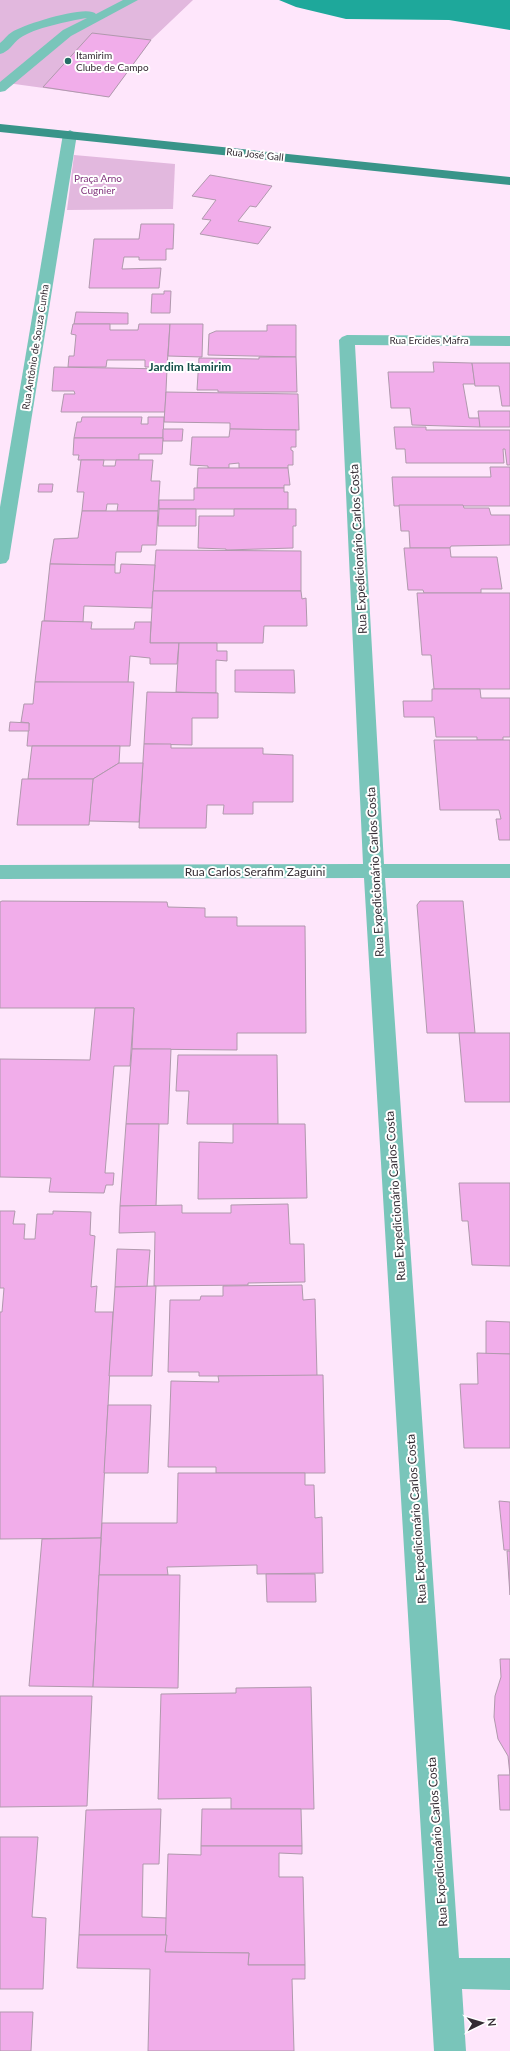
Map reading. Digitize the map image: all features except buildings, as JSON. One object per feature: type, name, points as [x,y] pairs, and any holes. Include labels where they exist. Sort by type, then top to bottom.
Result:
[{"type":"main road","name":"Rua José Gall","points":[[0,128],[70,134],[510,181]]},
{"type":"street","points":[[0,88],[67,33],[105,12],[132,0]]},
{"type":"street","points":[[0,50],[16,35],[59,19],[105,12]]},
{"type":"street","points":[[0,32],[16,35],[44,51]]},
{"type":"street","name":"Rua Antônio de Souza Cunha","points":[[0,559],[70,134]]},
{"type":"street","name":"Rua Ercides Mafra","points":[[347,340],[510,341]]},
{"type":"street","name":"Rua Expedicionário Carlos Costa","points":[[347,340],[374,871],[450,2051]]},
{"type":"street","name":"Rua Carlos Serafim Zaguini","points":[[0,872],[510,871]]},
{"type":"street","points":[[446,1973],[510,1974]]},
{"type":"green space","name":"Itamirim Clube de Campo","points":[[0,0],[193,0],[151,40],[109,97],[0,82]]},
{"type":"green space","name":"Praça Arno Cugnier","points":[[74,155],[175,164],[173,209],[67,210]]},
{"type":"shaded area","points":[[279,0],[510,0],[510,30],[449,20],[346,19],[296,7]]},
{"type":"place","name":"Itamirim Clube de Campo","points":[[68,61]]},
{"type":"district","name":"Jardim Itamirim","points":[[190,366]]}]
